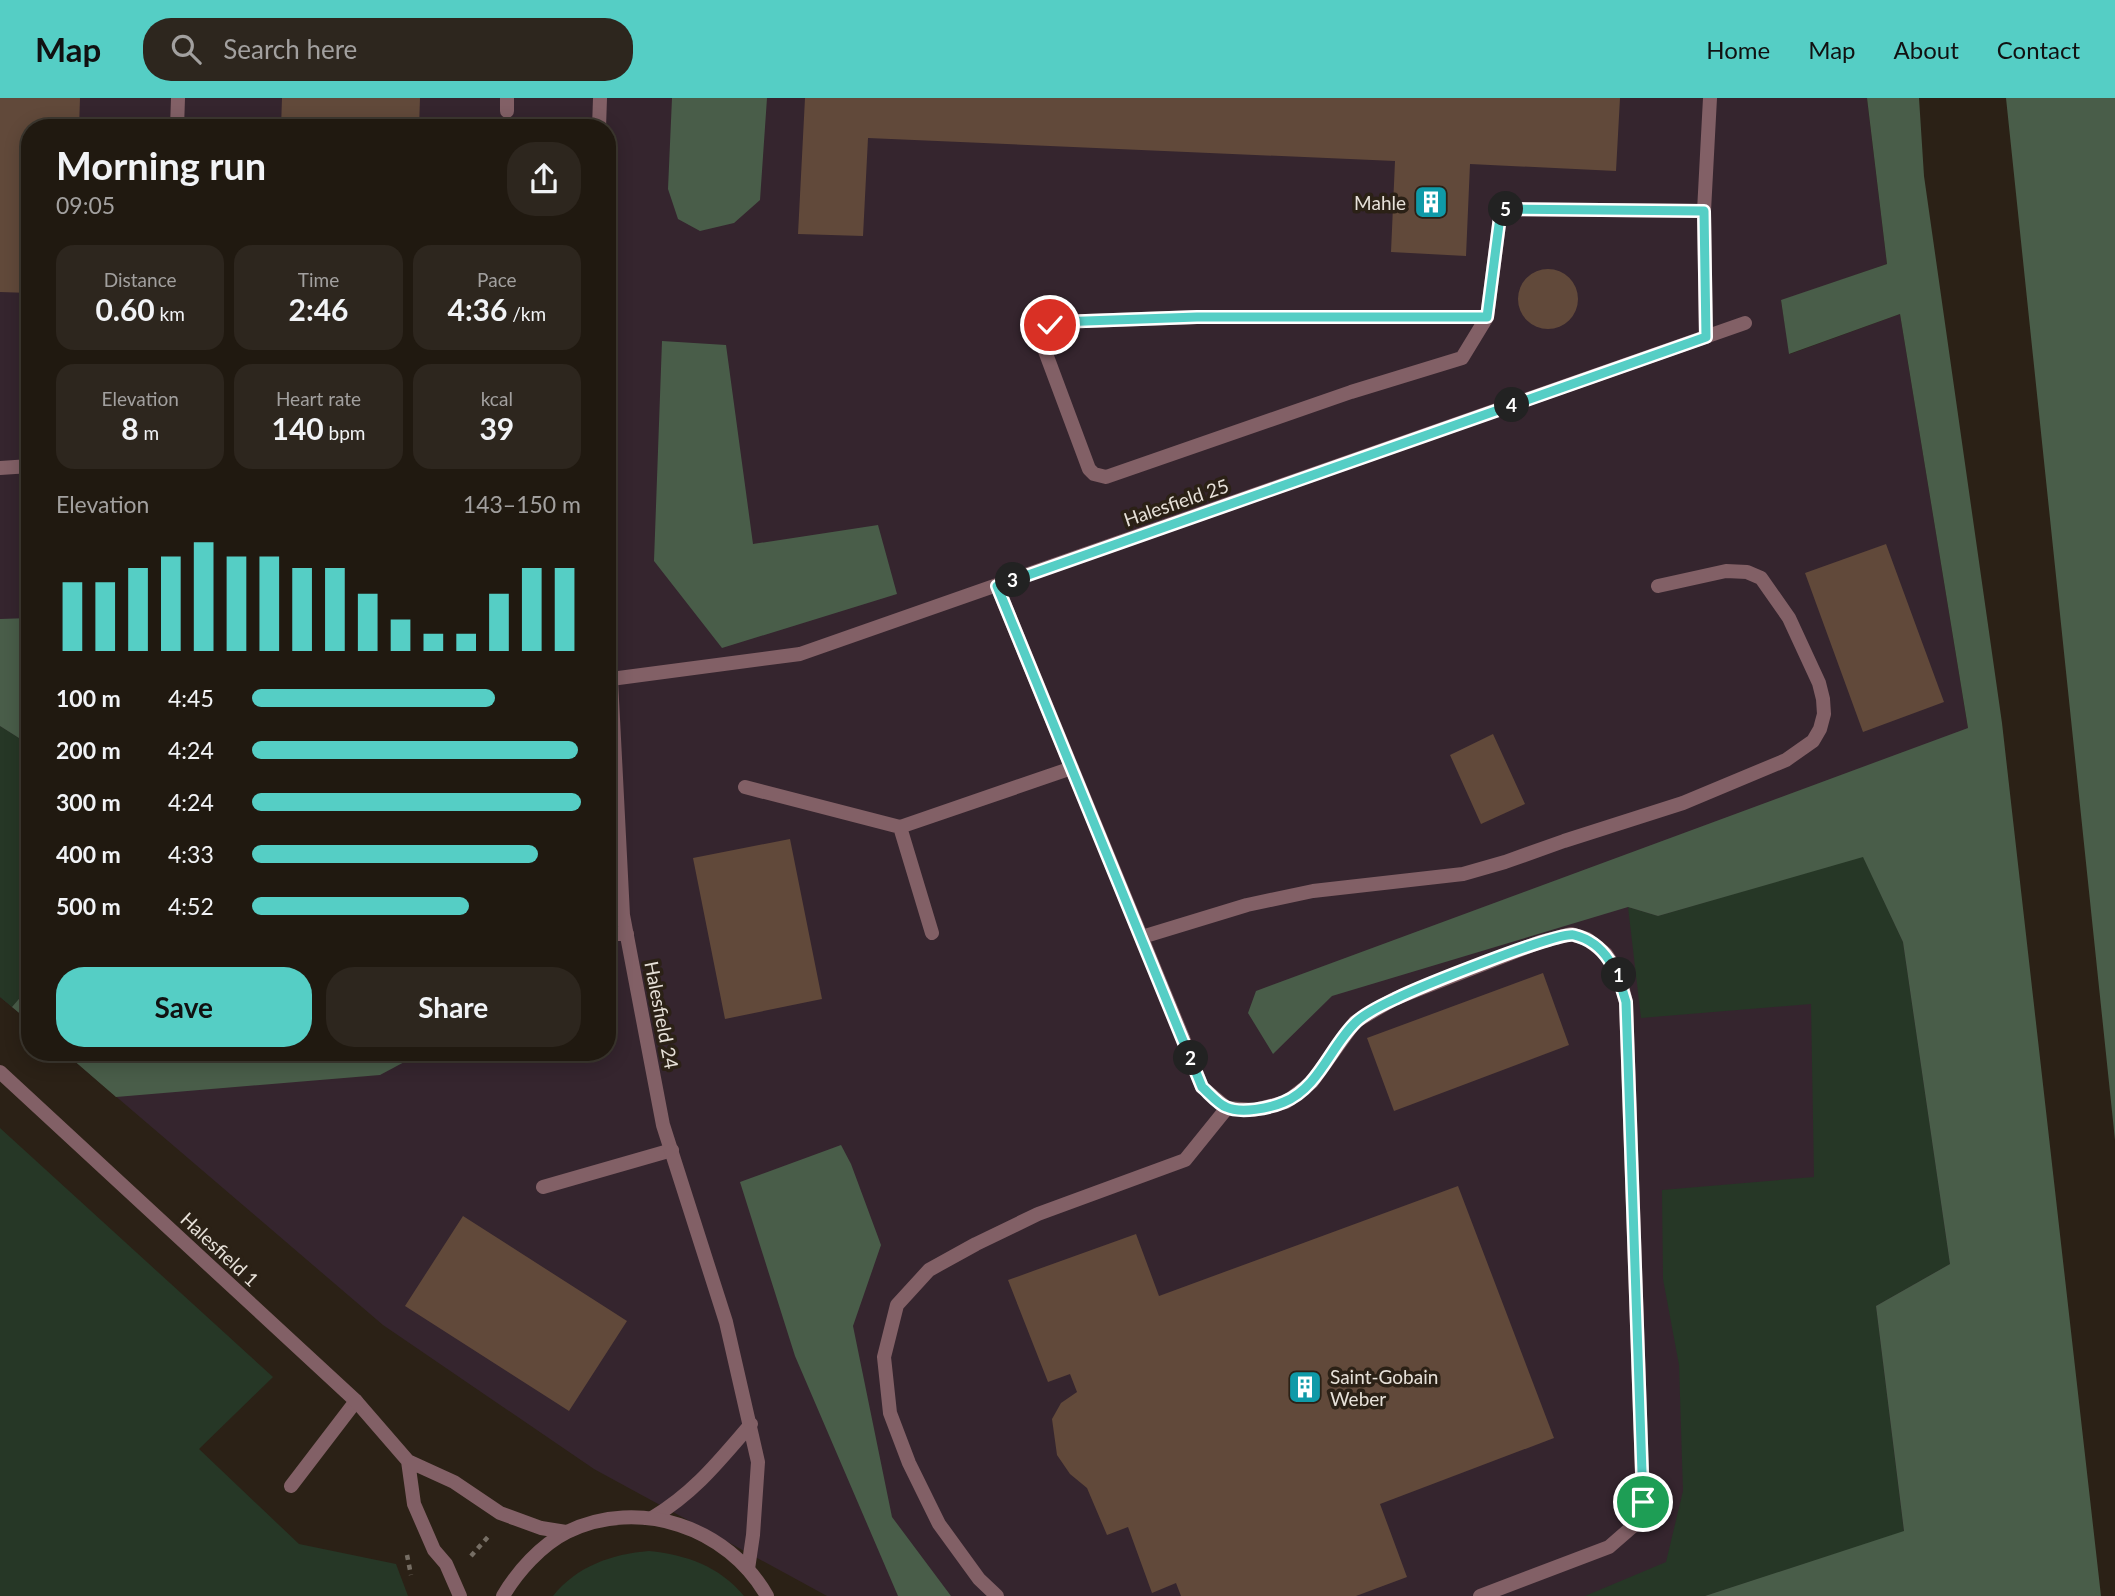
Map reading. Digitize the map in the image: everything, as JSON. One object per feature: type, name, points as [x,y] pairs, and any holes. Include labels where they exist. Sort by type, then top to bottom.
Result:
[{"type":"street","points":[[177,119],[178,98]]},
{"type":"street","points":[[599,119],[600,98]]},
{"type":"street","points":[[1706,337],[1704,211],[1710,98]]},
{"type":"street","points":[[1487,317],[1197,317],[1058,322],[1050,325],[1042,335],[1042,343],[1089,469],[1094,474],[1106,477],[1351,392],[1462,358],[1487,317],[1501,209],[1704,211]]},
{"type":"street","name":"Halesfield 25","points":[[616,678],[800,654],[1745,323]]},
{"type":"street","points":[[0,468],[21,467]]},
{"type":"street","points":[[1142,937],[1247,905],[1313,891],[1463,874],[1505,862],[1684,803],[1786,760],[1813,741],[1824,714],[1819,683],[1789,618],[1761,578],[1747,572],[1726,571],[1658,586]]},
{"type":"street","points":[[997,586],[1202,1087],[1227,1108],[1254,1110],[1286,1102],[1312,1082],[1355,1022],[1394,999],[1540,942],[1571,934],[1587,939],[1606,954],[1619,974],[1626,1002],[1643,1502],[1632,1527],[1609,1547],[1480,1596]]},
{"type":"street","points":[[745,788],[900,827],[1072,768]]},
{"type":"street","name":"Halesfield 24","points":[[616,777],[623,915],[663,1125],[726,1322],[758,1462],[748,1569]]},
{"type":"street","points":[[900,827],[932,933]]},
{"type":"street","points":[[616,934],[627,934]]},
{"type":"street","name":"Halesfield 1","points":[[0,1072],[356,1401],[408,1461],[454,1482],[500,1513],[541,1528],[566,1532]]},
{"type":"street","points":[[997,1596],[979,1578],[939,1524],[909,1463],[890,1413],[884,1357],[897,1305],[929,1270],[976,1244],[1038,1214],[1185,1160],[1227,1108]]},
{"type":"street","points":[[543,1187],[672,1150]]},
{"type":"street","points":[[291,1486],[356,1401]]},
{"type":"street","points":[[652,1518],[700,1484],[751,1424]]},
{"type":"street","points":[[408,1461],[414,1504],[460,1596]]},
{"type":"street","name":"Halesfield 1","points":[[503,1596],[529,1562],[566,1532],[609,1520],[652,1518],[674,1522],[714,1540],[748,1569],[767,1596]]},
{"type":"path","points":[[471,1556],[488,1537]]},
{"type":"shaded area","points":[[0,98],[1867,98],[1887,264],[1781,301],[1790,354],[1900,314],[1968,728],[2049,1596],[827,1596],[594,1469],[383,1325],[75,1061],[616,1061],[616,119],[21,119],[21,1014],[0,997]]},
{"type":"green space","points":[[672,98],[767,98],[760,200],[734,223],[700,231],[678,219],[668,189]]},
{"type":"green space","points":[[1867,98],[1919,98],[1924,176],[2002,723],[2101,1596],[1705,1596],[1904,1531],[1876,1306],[1950,1264],[1903,942],[1863,857],[1658,916],[1628,907],[1332,996],[1273,1054],[1248,1013],[1256,991],[1968,728],[1900,314],[1789,354],[1781,300],[1887,264]]},
{"type":"green space","points":[[2006,98],[2115,98],[2115,1140]]},
{"type":"green space","points":[[662,341],[726,345],[753,544],[878,525],[897,594],[722,648],[654,561]]},
{"type":"green space","points":[[21,618],[21,739],[0,726],[0,619]]},
{"type":"green space","points":[[0,726],[21,739],[21,996],[12,1007],[0,997]]},
{"type":"green space","points":[[1863,856],[1903,942],[1950,1264],[1876,1306],[1904,1532],[1705,1596],[1585,1596],[1666,1562],[1683,1491],[1679,1365],[1663,1279],[1662,1190],[1814,1177],[1811,1004],[1641,1018],[1628,907],[1658,916]]},
{"type":"green space","points":[[21,996],[21,1014],[12,1007]]},
{"type":"green space","points":[[74,1061],[406,1061],[380,1075],[116,1097]]},
{"type":"green space","points":[[0,1128],[273,1377],[199,1449],[299,1544],[396,1564],[408,1596],[0,1596]]},
{"type":"green space","points":[[841,1145],[851,1164],[881,1245],[853,1326],[892,1517],[951,1596],[898,1596],[795,1356],[740,1182]]},
{"type":"green space","points":[[649,1551],[701,1564],[724,1577],[744,1596],[553,1596],[573,1577],[596,1563]]},
{"type":"building","points":[[0,98],[80,98],[79,119],[21,119],[21,293],[0,292]]},
{"type":"building","points":[[282,98],[420,98],[419,119],[281,119]]},
{"type":"building","name":"Mahle","points":[[805,98],[1620,98],[1616,171],[1470,164],[1466,256],[1391,252],[1395,161],[868,138],[863,236],[798,234]]},
{"type":"building","points":[[1548,269],[1565,274],[1573,282],[1578,299],[1573,316],[1565,324],[1548,329],[1531,324],[1523,316],[1518,299],[1523,282],[1531,274]]},
{"type":"building","points":[[1886,544],[1944,702],[1863,732],[1805,573]]},
{"type":"building","points":[[1493,734],[1525,804],[1481,824],[1450,755]]},
{"type":"building","points":[[790,839],[822,999],[725,1019],[693,858]]},
{"type":"building","points":[[1543,973],[1569,1045],[1394,1111],[1367,1038]]},
{"type":"building","name":"Saint-Gobain Weber","points":[[1458,1186],[1554,1438],[1380,1504],[1407,1577],[1356,1596],[1181,1596],[1176,1583],[1152,1593],[1128,1527],[1107,1535],[1087,1488],[1070,1474],[1057,1455],[1052,1419],[1061,1403],[1077,1392],[1070,1374],[1048,1382],[1008,1280],[1136,1234],[1159,1296]]},
{"type":"building","points":[[463,1216],[627,1321],[569,1411],[405,1306]]},
{"type":"place","name":"Mahle","points":[[1431,202]]},
{"type":"place","name":"Saint-Gobain Weber","points":[[1305,1387]]},
{"type":"route","points":[[1050,325],[1058,322],[1197,317],[1487,317],[1501,209],[1704,211],[1706,337],[997,586],[1202,1087],[1227,1108],[1254,1110],[1286,1102],[1312,1082],[1355,1022],[1394,999],[1540,942],[1571,934],[1587,939],[1606,954],[1619,974],[1626,1002],[1643,1502]]}]
